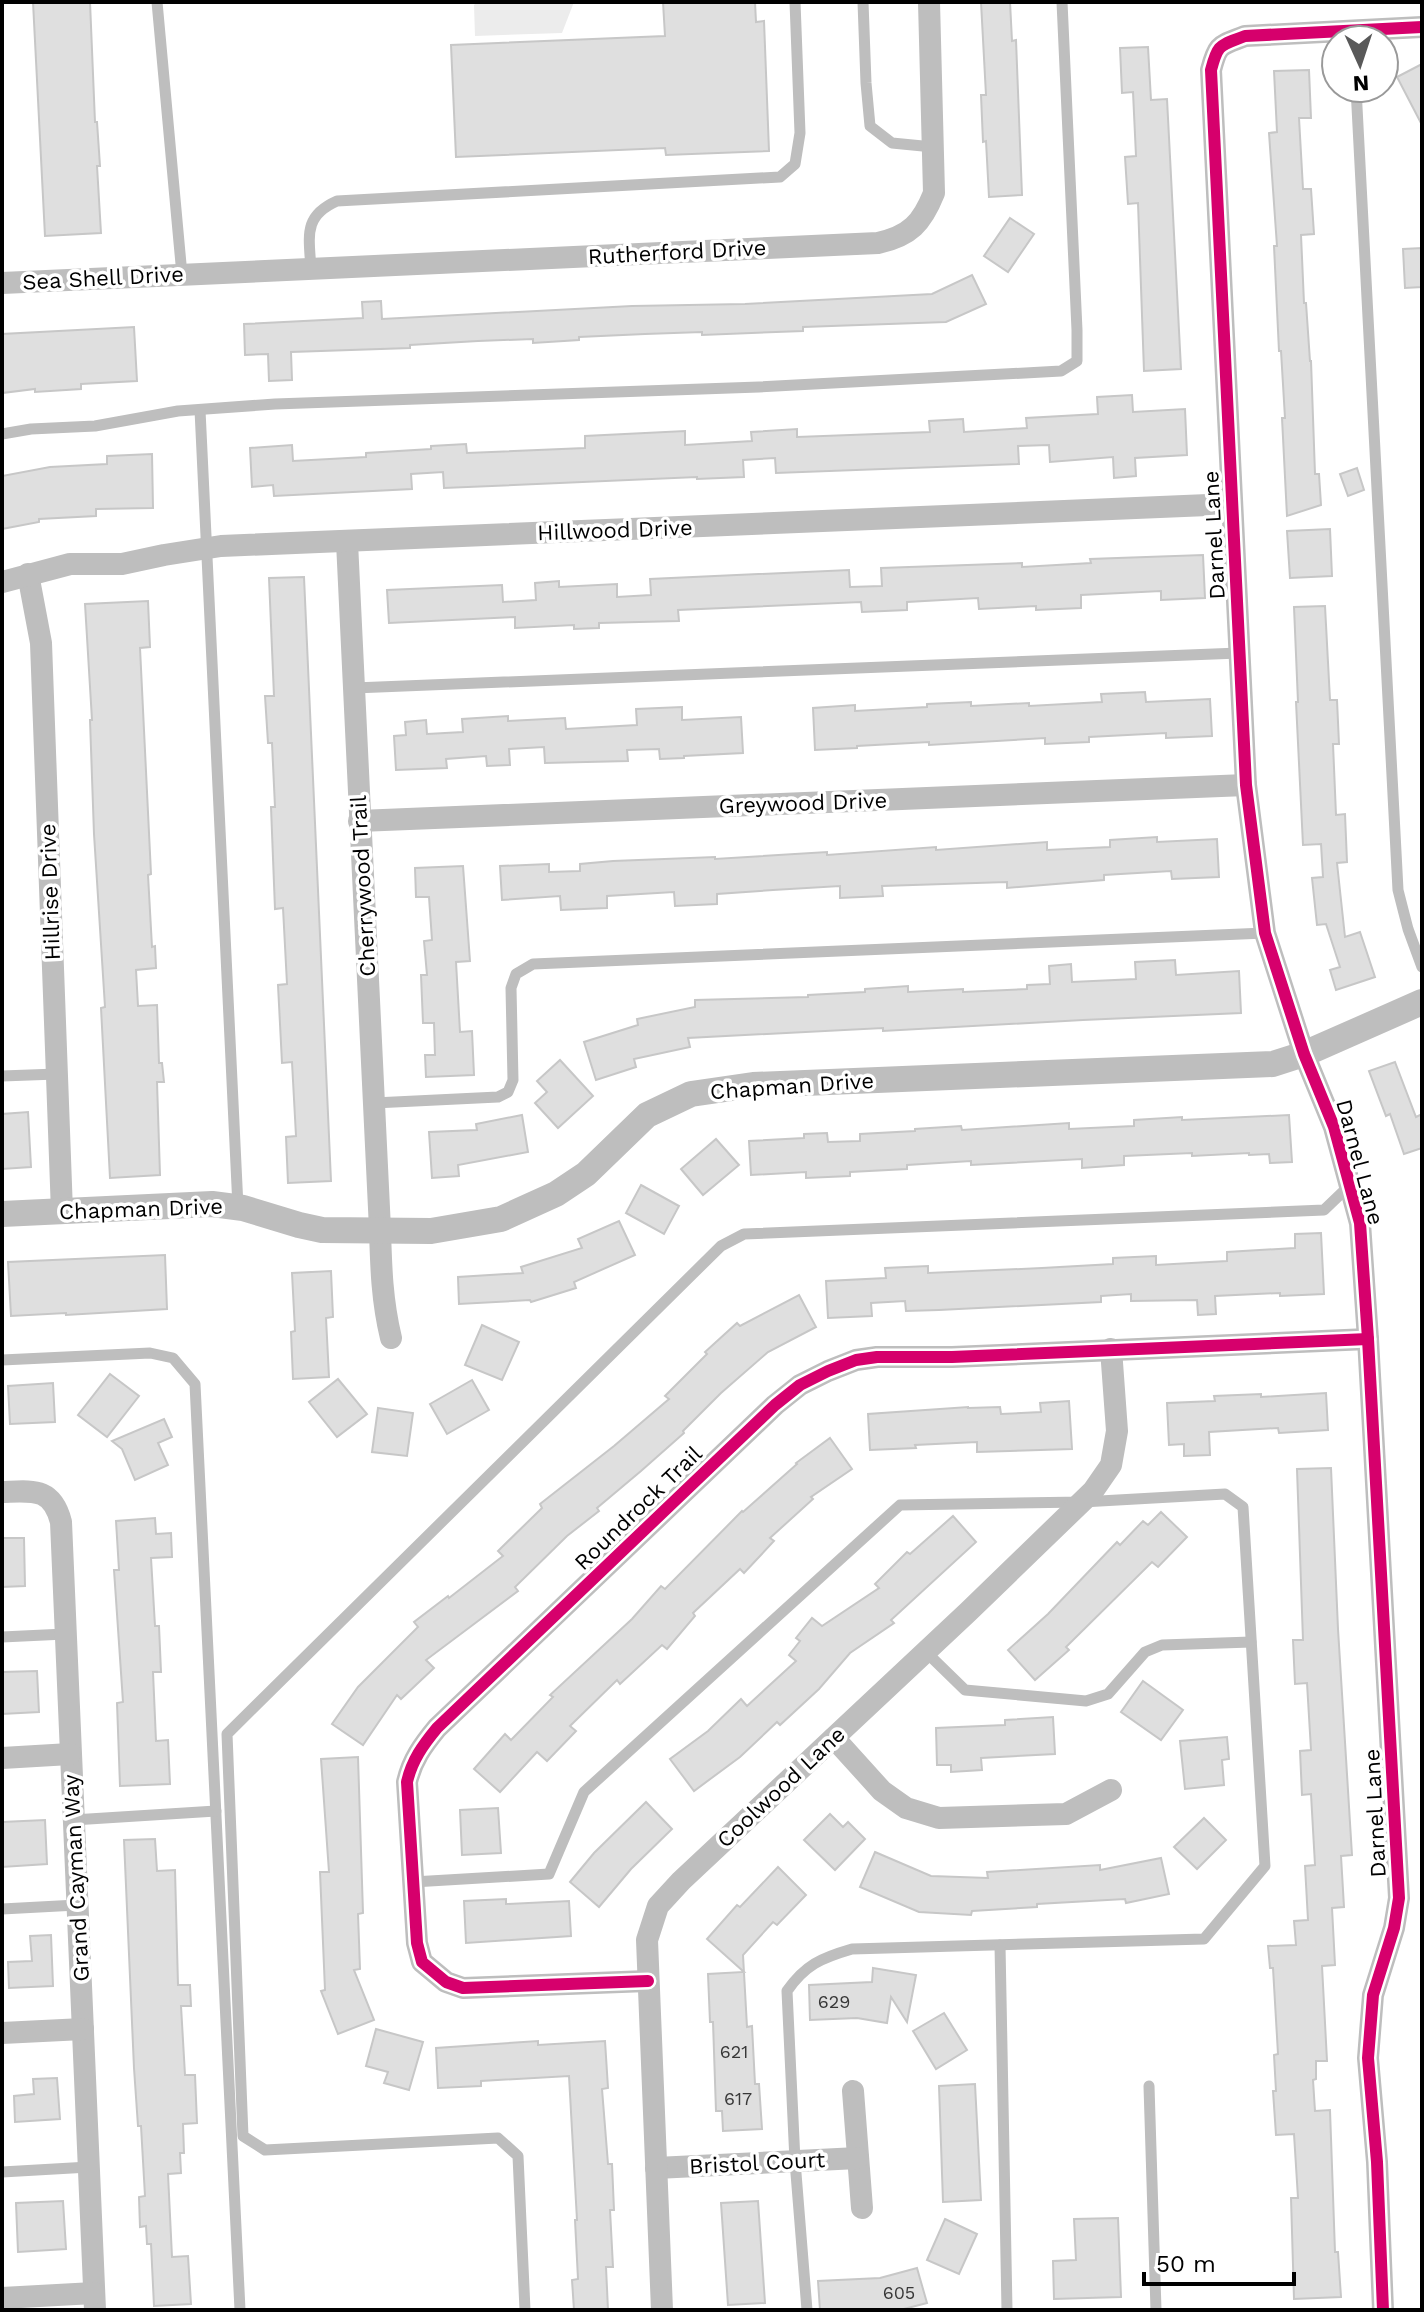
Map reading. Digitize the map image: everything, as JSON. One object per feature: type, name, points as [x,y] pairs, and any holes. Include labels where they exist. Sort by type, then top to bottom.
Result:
[{"type":"street","name":"Rutherford Drive","points":[[205,274],[878,243],[895,239],[915,227],[926,213],[934,193],[929,2]]},
{"type":"street","points":[[1400,30],[1422,27]]},
{"type":"street","name":"Darnel Lane","points":[[1320,35],[1245,36],[1216,50],[1211,70],[1246,785],[1265,933],[1304,1054],[1334,1127],[1360,1223],[1399,1898],[1394,1928],[1373,1995],[1368,2058],[1377,2162],[1383,2310]]},
{"type":"street","name":"Sea Shell Drive","points":[[2,283],[205,274]]},
{"type":"street","name":"Hillwood Drive","points":[[2,582],[70,564],[122,564],[207,548],[1232,504]]},
{"type":"street","name":"Cherrywood Trail","points":[[347,542],[381,1281],[391,1338]]},
{"type":"street","name":"Hillrise Drive","points":[[28,574],[41,643],[62,1212]]},
{"type":"street","name":"Greywood Drive","points":[[359,821],[1246,785]]},
{"type":"street","name":"Chapman Drive","points":[[2,1214],[212,1204],[238,1207],[322,1230],[431,1231],[501,1219],[556,1194],[586,1174],[647,1115],[691,1094],[753,1085],[1273,1064],[1304,1054],[1422,1002]]},
{"type":"street","name":"Roundrock Trail","points":[[648,1981],[463,1988],[446,1982],[422,1962],[417,1943],[407,1782],[420,1749],[437,1728],[775,1405],[800,1385],[828,1371],[856,1360],[877,1357],[952,1357],[1368,1339]]},
{"type":"street","name":"Coolwood Lane","points":[[662,2310],[647,1940],[658,1906],[1093,1491],[1111,1465],[1117,1431],[1111,1349]]},
{"type":"street","name":"Grand Cayman Way","points":[[2,1492],[37,1491],[50,1498],[61,1522],[95,2301]]},
{"type":"street","points":[[834,1738],[882,1791],[906,1808],[939,1818],[1066,1814],[1111,1790]]},
{"type":"street","points":[[2,1758],[70,1754]]},
{"type":"street","points":[[2,2033],[83,2029]]},
{"type":"street","name":"Bristol Court","points":[[853,2091],[862,2208]]},
{"type":"street","name":"Bristol Court","points":[[656,2168],[858,2158]]},
{"type":"street","points":[[2,2298],[95,2301]]},
{"type":"lane","points":[[157,2],[182,275]]},
{"type":"lane","points":[[311,269],[311,223],[323,207],[337,201],[780,177],[795,164],[800,133],[795,2]]},
{"type":"lane","points":[[863,2],[870,126],[892,143],[934,147]]},
{"type":"lane","points":[[2,434],[31,429],[95,426],[178,411],[275,404],[759,387],[1061,371],[1077,361],[1062,2]]},
{"type":"lane","points":[[1357,104],[1398,890],[1422,967]]},
{"type":"lane","points":[[200,410],[238,1207]]},
{"type":"lane","points":[[354,688],[1239,653]]},
{"type":"lane","points":[[374,1103],[498,1097],[508,1092],[513,1080],[511,988],[516,974],[533,964],[1265,933]]},
{"type":"lane","points":[[2,1076],[57,1074]]},
{"type":"lane","points":[[525,2310],[518,2156],[498,2138],[265,2150],[243,2136],[227,1734],[721,1246],[744,1234],[1324,1210],[1350,1186]]},
{"type":"lane","points":[[2,1360],[150,1353],[173,1358],[195,1384],[240,2310]]},
{"type":"lane","points":[[413,1882],[549,1874],[584,1792],[900,1505],[1082,1502],[1225,1494],[1243,1507],[1265,1866],[1204,1939],[852,1949],[830,1955],[800,1972],[787,1991],[795,2161],[807,2310]]},
{"type":"lane","points":[[2,1637],[65,1634]]},
{"type":"lane","points":[[926,1652],[965,1690],[1086,1701],[1108,1694],[1145,1652],[1162,1645],[1251,1642]]},
{"type":"lane","points":[[73,1820],[216,1811]]},
{"type":"lane","points":[[2,1909],[77,1905]]},
{"type":"lane","points":[[1000,1945],[1007,2310]]},
{"type":"lane","points":[[1149,2086],[1156,2310]]},
{"type":"lane","points":[[2,2172],[89,2167]]},
{"type":"shaded area","points":[[477,2],[574,2],[562,33],[475,36],[474,5]]},
{"type":"building","points":[[33,2],[90,2],[101,233],[45,236]]},
{"type":"building","points":[[663,2],[755,2],[756,22],[764,21],[769,151],[666,155],[665,148],[456,157],[451,45],[665,36]]},
{"type":"building","points":[[981,2],[1010,2],[1012,41],[1016,40],[1022,195],[989,197],[981,95],[986,95]]},
{"type":"building","points":[[1148,47],[1151,100],[1167,99],[1181,369],[1144,371],[1138,203],[1128,204],[1125,157],[1136,156],[1133,92],[1122,93],[1120,48]]},
{"type":"building","points":[[1422,64],[1422,125],[1400,83],[1400,75]]},
{"type":"building","points":[[1309,70],[1311,118],[1299,118],[1303,189],[1311,189],[1314,234],[1301,235],[1311,361],[1315,474],[1319,474],[1321,505],[1287,516],[1282,418],[1285,418],[1274,246],[1277,246],[1269,133],[1277,132],[1274,71]]},
{"type":"building","points":[[1010,218],[1034,234],[1008,272],[984,256]]},
{"type":"building","points":[[1422,248],[1422,287],[1405,288],[1403,249]]},
{"type":"building","points":[[972,275],[986,304],[946,322],[803,327],[803,331],[645,334],[533,343],[533,339],[478,341],[410,345],[410,348],[291,352],[292,380],[269,381],[268,354],[245,355],[244,324],[363,318],[362,302],[381,301],[382,319],[632,306],[745,304],[932,294]]},
{"type":"building","points":[[134,327],[137,381],[81,384],[81,389],[2,393],[2,334]]},
{"type":"building","points":[[1132,395],[1133,412],[1185,409],[1187,455],[1135,458],[1136,476],[1114,478],[1113,457],[1050,462],[1049,445],[1018,446],[1019,464],[776,473],[775,458],[743,460],[744,477],[444,488],[443,472],[411,474],[412,489],[274,496],[273,485],[252,487],[250,448],[292,445],[293,461],[366,457],[366,453],[466,444],[467,453],[585,448],[585,436],[685,431],[685,445],[752,441],[751,432],[797,429],[797,437],[930,432],[929,421],[963,419],[964,432],[1027,428],[1026,418],[1098,414],[1097,397]]},
{"type":"building","points":[[152,454],[153,508],[96,509],[96,516],[39,519],[39,522],[2,529],[2,476],[50,467],[107,464],[107,456]]},
{"type":"building","points":[[1357,468],[1364,490],[1348,496],[1340,474]]},
{"type":"building","points":[[1330,529],[1332,576],[1290,578],[1287,531]]},
{"type":"building","points":[[1203,555],[1205,598],[1161,600],[1161,591],[1081,595],[1081,608],[1036,610],[1036,606],[979,609],[978,598],[907,602],[907,610],[862,612],[861,602],[678,610],[679,621],[599,623],[599,628],[574,629],[574,625],[515,628],[515,617],[389,623],[387,590],[502,585],[503,602],[536,600],[535,583],[559,581],[559,587],[617,584],[617,597],[651,595],[650,579],[849,570],[850,587],[882,586],[881,568],[1022,563],[1022,567],[1091,563],[1090,559]]},
{"type":"building","points":[[304,577],[331,1181],[288,1183],[286,1137],[296,1136],[292,1062],[282,1063],[278,985],[287,984],[283,908],[275,909],[272,743],[268,743],[265,696],[274,696],[269,578]]},
{"type":"building","points":[[148,601],[150,647],[140,648],[151,874],[148,875],[156,968],[136,970],[138,1006],[157,1005],[159,1063],[162,1063],[164,1082],[157,1082],[160,1175],[110,1178],[101,1008],[105,1007],[94,834],[92,720],[85,604]]},
{"type":"building","points":[[1325,606],[1330,700],[1337,700],[1339,744],[1333,744],[1336,815],[1345,814],[1347,862],[1337,863],[1345,937],[1360,932],[1375,977],[1336,990],[1330,970],[1340,967],[1326,924],[1317,925],[1312,878],[1323,877],[1321,844],[1303,845],[1296,702],[1294,607]]},
{"type":"building","points":[[1145,692],[1146,702],[1210,699],[1212,736],[1166,738],[1166,733],[1089,737],[1089,742],[1045,744],[1045,738],[815,750],[813,708],[855,705],[855,711],[971,702],[971,706],[1029,703],[1029,706],[1102,702],[1101,694]]},
{"type":"building","points":[[682,707],[682,720],[741,717],[743,753],[660,759],[659,749],[627,750],[628,761],[545,763],[544,747],[509,749],[510,765],[487,766],[486,756],[446,759],[447,768],[396,770],[394,736],[406,735],[405,722],[426,720],[427,734],[463,732],[462,719],[508,716],[508,721],[565,718],[566,729],[637,725],[636,709]]},
{"type":"building","points":[[1157,837],[1157,842],[1217,839],[1219,877],[1172,879],[1171,871],[1104,875],[1104,880],[1007,888],[1007,882],[882,886],[883,896],[840,898],[840,886],[717,894],[717,904],[675,906],[674,892],[607,896],[607,908],[561,910],[560,896],[502,900],[500,866],[549,864],[549,872],[580,871],[580,864],[613,861],[827,852],[827,855],[1047,842],[1047,850],[1110,847],[1110,840]]},
{"type":"building","points":[[463,866],[470,961],[456,962],[460,1032],[472,1031],[474,1075],[426,1077],[425,1055],[435,1055],[434,1023],[423,1023],[421,975],[427,975],[424,941],[432,940],[429,897],[416,897],[415,868]]},
{"type":"building","points":[[1175,960],[1176,975],[1239,971],[1241,1013],[688,1038],[690,1047],[634,1059],[636,1067],[596,1080],[584,1042],[638,1025],[637,1019],[695,1007],[695,1000],[808,997],[908,986],[908,992],[1027,989],[1027,985],[1050,984],[1049,966],[1071,964],[1072,982],[1136,979],[1135,962]]},
{"type":"building","points":[[560,1060],[593,1096],[558,1128],[535,1103],[547,1092],[537,1081]]},
{"type":"building","points":[[1395,1062],[1416,1117],[1422,1114],[1422,1148],[1404,1154],[1390,1114],[1386,1116],[1369,1071]]},
{"type":"building","points":[[28,1112],[31,1167],[2,1169],[2,1114]]},
{"type":"building","points":[[522,1115],[528,1152],[458,1165],[459,1176],[432,1178],[429,1132],[477,1130],[476,1124]]},
{"type":"building","points":[[1289,1115],[1292,1162],[1270,1163],[1269,1154],[1192,1156],[1192,1153],[1124,1156],[1124,1165],[1082,1168],[1082,1159],[971,1165],[971,1161],[850,1172],[850,1176],[806,1178],[806,1172],[751,1175],[749,1141],[804,1138],[804,1134],[827,1133],[828,1142],[860,1141],[860,1134],[961,1126],[962,1130],[1069,1123],[1069,1129],[1134,1126],[1134,1120]]},
{"type":"building","points":[[716,1139],[739,1165],[703,1195],[681,1169]]},
{"type":"building","points":[[641,1185],[679,1206],[664,1234],[626,1213]]},
{"type":"building","points":[[619,1221],[635,1255],[574,1282],[576,1288],[531,1302],[459,1304],[458,1277],[523,1273],[521,1267],[582,1248],[578,1239]]},
{"type":"building","points":[[1321,1233],[1324,1294],[1215,1296],[1216,1314],[1198,1315],[1197,1300],[1131,1301],[1131,1294],[1101,1296],[1101,1302],[939,1310],[906,1311],[905,1301],[871,1303],[872,1316],[828,1318],[826,1281],[886,1278],[885,1268],[928,1266],[928,1273],[1042,1268],[1113,1264],[1113,1258],[1156,1256],[1156,1265],[1227,1261],[1227,1252],[1295,1248],[1295,1234]]},
{"type":"building","points":[[165,1255],[167,1309],[11,1316],[8,1262]]},
{"type":"building","points":[[331,1271],[333,1317],[326,1318],[329,1377],[293,1379],[291,1332],[295,1331],[292,1273]]},
{"type":"building","points":[[799,1295],[816,1327],[768,1352],[721,1393],[684,1433],[597,1508],[599,1511],[567,1536],[515,1587],[518,1591],[426,1660],[434,1668],[401,1699],[397,1695],[363,1745],[332,1724],[358,1687],[418,1627],[414,1622],[503,1556],[498,1551],[542,1508],[540,1504],[669,1399],[665,1396],[707,1354],[705,1352],[737,1323],[740,1326]]},
{"type":"building","points":[[482,1325],[519,1342],[502,1380],[465,1365]]},
{"type":"building","points":[[110,1374],[139,1396],[107,1437],[78,1415]]},
{"type":"building","points":[[338,1379],[367,1414],[337,1437],[309,1402]]},
{"type":"building","points":[[472,1380],[489,1410],[447,1434],[430,1404]]},
{"type":"building","points":[[53,1383],[55,1422],[10,1424],[8,1386]]},
{"type":"building","points":[[1326,1393],[1328,1430],[1279,1433],[1278,1428],[1209,1432],[1210,1455],[1184,1456],[1184,1444],[1169,1445],[1167,1403],[1215,1401],[1214,1396]]},
{"type":"building","points":[[1069,1401],[1072,1449],[977,1452],[977,1442],[870,1450],[868,1414],[968,1407],[1000,1407],[1001,1414],[1041,1412],[1040,1403]]},
{"type":"building","points":[[378,1408],[413,1413],[407,1456],[372,1452]]},
{"type":"building","points":[[164,1419],[172,1437],[158,1443],[168,1465],[135,1480],[122,1449],[112,1441]]},
{"type":"building","points":[[830,1438],[852,1469],[811,1497],[813,1499],[770,1538],[774,1541],[744,1573],[740,1569],[693,1613],[695,1616],[667,1649],[662,1645],[620,1684],[617,1680],[570,1726],[576,1731],[547,1761],[537,1752],[500,1792],[474,1769],[505,1734],[511,1740],[553,1697],[550,1695],[632,1619],[661,1586],[665,1589],[742,1511],[796,1463]]},
{"type":"building","points":[[1331,1468],[1352,1855],[1341,1856],[1344,1907],[1332,1908],[1335,1965],[1322,1966],[1327,2061],[1316,2061],[1316,2079],[1313,2080],[1315,2111],[1330,2110],[1335,2252],[1338,2252],[1341,2297],[1294,2299],[1291,2198],[1298,2198],[1294,2134],[1276,2135],[1273,2091],[1276,2091],[1274,2055],[1278,2054],[1273,1968],[1270,1968],[1268,1946],[1296,1945],[1294,1921],[1308,1920],[1305,1866],[1315,1865],[1311,1794],[1302,1795],[1300,1751],[1311,1750],[1307,1683],[1295,1684],[1293,1640],[1303,1640],[1297,1469]]},
{"type":"building","points":[[1161,1512],[1187,1537],[1158,1567],[1152,1562],[1066,1647],[1069,1650],[1035,1680],[1008,1650],[1048,1614],[1117,1542],[1120,1545],[1143,1521],[1148,1525]]},
{"type":"building","points":[[953,1516],[976,1542],[891,1620],[894,1623],[850,1653],[819,1689],[780,1725],[777,1722],[740,1757],[694,1791],[670,1759],[708,1731],[741,1699],[747,1706],[796,1661],[789,1655],[800,1641],[796,1638],[812,1618],[822,1626],[879,1588],[875,1584],[907,1552],[910,1554]]},
{"type":"building","points":[[155,1518],[156,1534],[171,1533],[172,1557],[151,1558],[161,1672],[153,1672],[156,1741],[168,1740],[170,1784],[120,1786],[117,1703],[123,1702],[114,1570],[119,1570],[116,1521]]},
{"type":"building","points":[[2,1538],[24,1538],[25,1586],[2,1587]]},
{"type":"building","points":[[37,1671],[39,1712],[2,1714],[2,1672]]},
{"type":"building","points":[[1143,1681],[1183,1710],[1161,1740],[1121,1712]]},
{"type":"building","points":[[1053,1717],[1055,1754],[981,1758],[982,1770],[951,1772],[951,1765],[937,1765],[936,1728],[1005,1725],[1005,1720]]},
{"type":"building","points":[[1227,1737],[1229,1759],[1222,1760],[1224,1785],[1185,1789],[1180,1741]]},
{"type":"building","points":[[358,1757],[363,1913],[358,1914],[360,1969],[354,1970],[374,2020],[338,2034],[321,1991],[325,1990],[320,1872],[329,1872],[321,1759]]},
{"type":"building","points":[[646,1802],[672,1829],[631,1869],[599,1907],[570,1882],[594,1853]]},
{"type":"building","points":[[498,1808],[501,1853],[462,1855],[460,1810]]},
{"type":"building","points":[[830,1814],[843,1827],[848,1822],[865,1839],[835,1870],[804,1840]]},
{"type":"building","points":[[1204,1818],[1226,1840],[1197,1869],[1174,1847]]},
{"type":"building","points":[[45,1820],[47,1864],[2,1867],[2,1822]]},
{"type":"building","points":[[155,1839],[157,1871],[175,1870],[178,1985],[190,1985],[191,2006],[181,2006],[185,2075],[195,2075],[197,2123],[183,2124],[181,2173],[168,2174],[172,2257],[188,2256],[191,2304],[154,2306],[151,2244],[147,2244],[146,2226],[140,2227],[139,2197],[145,2196],[134,2068],[124,1840]]},
{"type":"building","points":[[875,1852],[931,1876],[988,1878],[987,1872],[1100,1865],[1100,1870],[1161,1858],[1169,1894],[1126,1903],[1125,1899],[1037,1904],[1037,1907],[972,1911],[971,1915],[919,1912],[860,1887]]},
{"type":"building","points":[[778,1867],[806,1895],[777,1925],[773,1922],[743,1955],[744,1972],[707,1939],[737,1905],[740,1907]]},
{"type":"building","points":[[506,1899],[506,1904],[569,1901],[571,1936],[466,1943],[464,1901]]},
{"type":"building","points":[[51,1935],[53,1986],[9,1988],[8,1962],[32,1961],[30,1936]]},
{"type":"building","points":[[873,1968],[916,1975],[907,2022],[891,1997],[887,2023],[857,2018],[810,2020],[809,1985],[872,1982]]},
{"type":"building","points":[[744,1972],[747,2027],[752,2026],[755,2084],[759,2084],[762,2129],[723,2131],[722,2111],[716,2111],[708,1974]]},
{"type":"building","points":[[944,2013],[967,2050],[936,2069],[913,2031]]},
{"type":"building","points":[[376,2029],[423,2042],[409,2090],[384,2083],[388,2072],[366,2066]]},
{"type":"building","points":[[538,2041],[538,2045],[605,2041],[608,2088],[602,2089],[608,2164],[612,2164],[614,2210],[610,2210],[613,2267],[606,2267],[608,2310],[574,2310],[572,2280],[578,2279],[577,2220],[569,2076],[481,2081],[481,2086],[438,2088],[436,2048]]},
{"type":"building","points":[[57,2078],[60,2119],[15,2122],[14,2096],[34,2094],[33,2079]]},
{"type":"building","points":[[975,2084],[981,2200],[943,2202],[939,2086]]},
{"type":"building","points":[[63,2201],[66,2249],[18,2252],[16,2203]]},
{"type":"building","points":[[758,2201],[765,2303],[728,2305],[721,2203]]},
{"type":"building","points":[[1118,2218],[1121,2297],[1054,2299],[1053,2261],[1076,2260],[1074,2219]]},
{"type":"building","points":[[945,2219],[977,2234],[959,2274],[927,2260]]},
{"type":"building","points":[[917,2268],[927,2303],[900,2310],[820,2310],[818,2281],[880,2278]]},
{"type":"cycle path","points":[[1383,2310],[1377,2162],[1368,2058],[1373,1995],[1394,1928],[1399,1898],[1360,1223],[1334,1127],[1304,1054],[1265,933],[1246,785],[1211,70],[1221,47],[1245,36],[1422,27]]},
{"type":"cycle path","points":[[648,1981],[463,1988],[446,1982],[422,1962],[417,1943],[407,1782],[419,1753],[437,1728],[775,1405],[800,1385],[828,1371],[856,1360],[877,1357],[952,1357],[1368,1339]]}]
